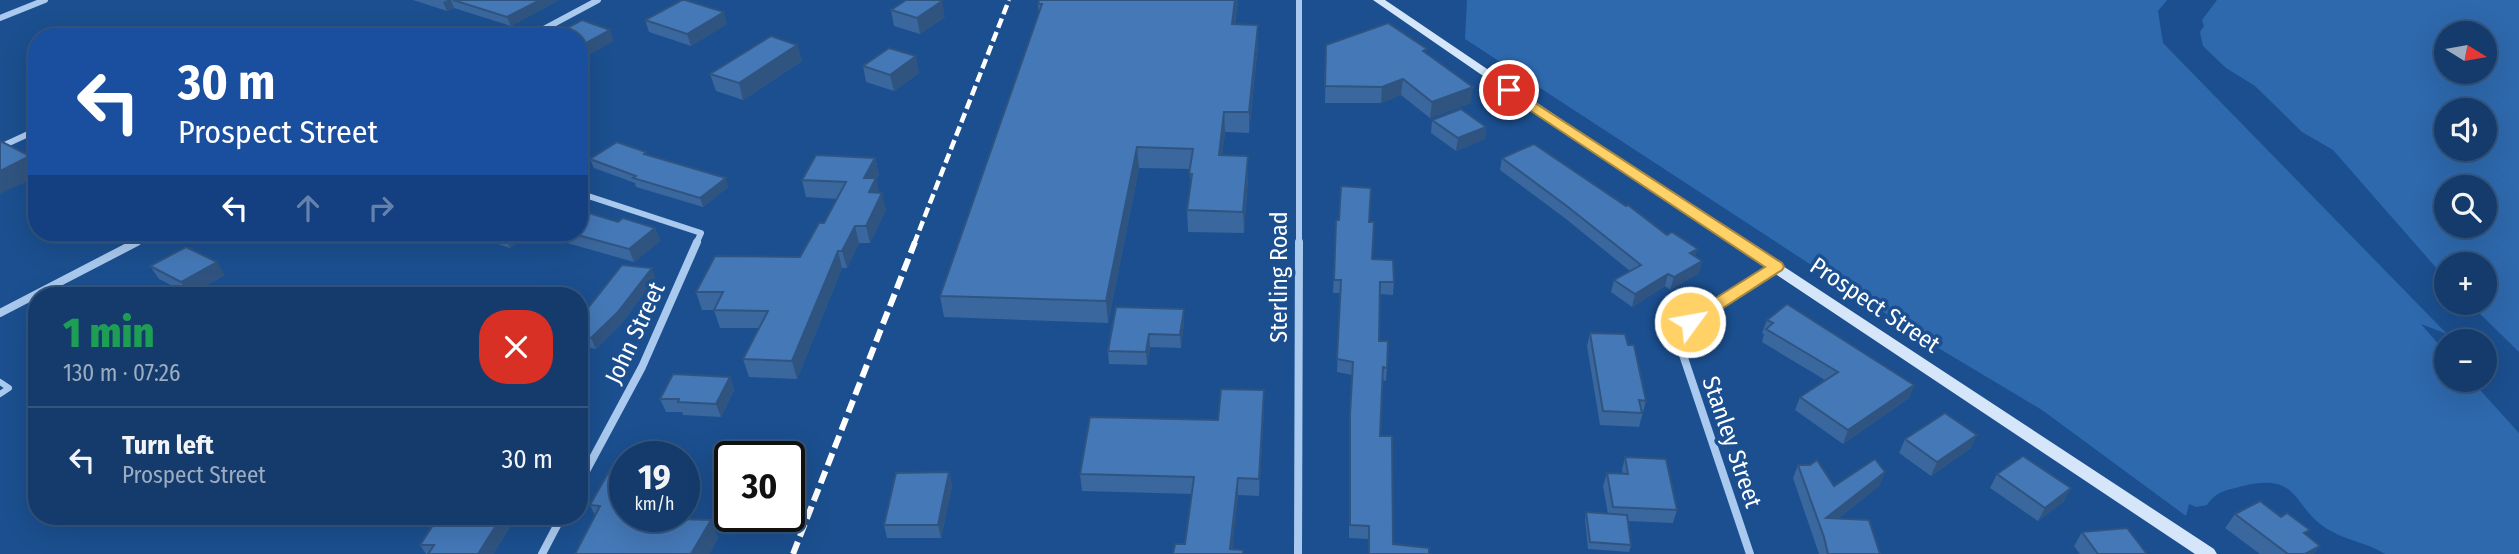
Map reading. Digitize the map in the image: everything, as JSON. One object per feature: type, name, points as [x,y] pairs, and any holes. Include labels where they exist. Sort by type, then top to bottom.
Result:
[{"type":"main road","name":"Prospect Street","points":[[1378,0],[2208,554]]},
{"type":"street","points":[[0,18],[45,0]]},
{"type":"street","points":[[546,28],[598,0]]},
{"type":"street","name":"Sterling Road","points":[[1298,554],[1299,0]]},
{"type":"street","points":[[0,147],[28,135]]},
{"type":"street","name":"John Street","points":[[588,196],[701,233],[642,367],[588,467]]},
{"type":"street","points":[[50,287],[137,242]]},
{"type":"street","name":"Stanley Street","points":[[1750,554],[1678,340],[1683,328],[1690,322],[1776,267]]},
{"type":"street","points":[[0,313],[28,298]]},
{"type":"street","points":[[542,554],[557,525]]},
{"type":"lane","points":[[0,382],[9,388],[0,394]]},
{"type":"shaded area","points":[[1467,0],[2167,0],[2158,11],[2163,43],[2442,329],[2421,324],[2434,339],[2434,392],[2482,392],[2519,433],[2519,554],[2385,554],[2331,531],[2318,522],[2287,488],[2276,484],[2262,483],[2222,492],[2207,505],[2196,507],[2189,504],[2186,516],[2042,410],[1940,349],[1465,39]]},
{"type":"shaded area","points":[[2217,0],[2519,0],[2519,352],[2481,315],[2497,315],[2497,252],[2434,252],[2434,265],[2333,150],[2302,132],[2255,86],[2226,68],[2203,46],[2200,32],[2204,26],[2202,20]]},
{"type":"building","points":[[453,0],[540,0],[507,17]]},
{"type":"building","points":[[682,0],[724,12],[687,34],[645,20]]},
{"type":"building","points":[[906,0],[942,1],[917,18],[891,10]]},
{"type":"building","points":[[1039,0],[1235,0],[1232,24],[1258,25],[1249,112],[1224,112],[1219,155],[1248,156],[1243,212],[1187,210],[1193,149],[1137,147],[1106,301],[940,296],[1042,4],[1038,4]]},
{"type":"building","points":[[582,20],[610,30],[588,42],[588,28],[567,28]]},
{"type":"building","points":[[1388,23],[1427,49],[1423,51],[1473,87],[1432,102],[1403,79],[1382,87],[1325,86],[1326,45]]},
{"type":"building","points":[[771,36],[797,45],[739,83],[710,74]]},
{"type":"building","points":[[889,48],[916,56],[890,75],[863,66]]},
{"type":"building","points":[[1461,109],[1486,127],[1458,138],[1432,120]]},
{"type":"building","points":[[0,141],[28,155],[28,157],[0,171]]},
{"type":"building","points":[[617,142],[646,152],[644,154],[726,178],[700,198],[633,178],[636,176],[590,159]]},
{"type":"building","points":[[1534,144],[1628,205],[1667,235],[1672,232],[1698,249],[1690,253],[1702,261],[1674,277],[1668,274],[1635,294],[1614,280],[1641,265],[1502,158]]},
{"type":"building","points":[[816,155],[875,158],[864,178],[876,178],[869,192],[882,193],[866,226],[855,226],[842,251],[838,251],[792,361],[743,359],[768,311],[714,310],[723,292],[696,292],[715,256],[800,257],[819,223],[824,223],[846,182],[802,180]]},
{"type":"building","points":[[1341,186],[1371,188],[1369,222],[1374,222],[1372,259],[1393,260],[1394,282],[1380,282],[1379,341],[1388,341],[1387,368],[1383,367],[1380,436],[1392,436],[1393,544],[1429,548],[1429,554],[1369,554],[1369,526],[1350,525],[1353,362],[1337,359],[1341,280],[1334,280],[1336,220],[1339,220]]},
{"type":"building","points":[[588,213],[618,222],[623,218],[655,228],[629,249],[588,238]]},
{"type":"building","points":[[186,247],[217,262],[181,282],[150,266]]},
{"type":"building","points":[[622,265],[652,268],[617,313],[591,338],[588,338],[588,308]]},
{"type":"building","points":[[1787,304],[1914,385],[1848,430],[1800,397],[1838,372],[1766,329],[1773,323],[1767,320]]},
{"type":"building","points":[[1116,307],[1184,309],[1180,335],[1149,334],[1146,352],[1108,351]]},
{"type":"building","points":[[1590,333],[1625,334],[1628,345],[1634,345],[1646,401],[1639,400],[1642,413],[1603,411]]},
{"type":"building","points":[[673,374],[730,377],[716,404],[660,399]]},
{"type":"building","points":[[1221,389],[1264,390],[1259,479],[1238,478],[1230,549],[1243,550],[1243,554],[1173,554],[1175,544],[1185,544],[1194,477],[1080,474],[1090,417],[1218,420]]},
{"type":"building","points":[[1945,413],[1977,435],[1937,462],[1905,439]]},
{"type":"building","points":[[2023,456],[2071,488],[2045,508],[1997,474]]},
{"type":"building","points":[[1625,457],[1666,459],[1677,510],[1613,507],[1607,473],[1628,474]]},
{"type":"building","points":[[1875,459],[1885,472],[1826,518],[1869,520],[1880,554],[1828,554],[1798,465],[1810,465],[1817,460],[1834,486]]},
{"type":"building","points":[[609,472],[609,532],[700,532],[700,520],[711,520],[691,554],[575,554],[600,506],[590,505]]},
{"type":"building","points":[[949,472],[938,525],[884,525],[896,473]]},
{"type":"building","points":[[2260,501],[2281,517],[2287,513],[2310,530],[2304,533],[2320,546],[2305,554],[2288,554],[2235,514]]},
{"type":"building","points":[[1586,512],[1627,515],[1631,545],[1590,542]]},
{"type":"building","points":[[433,525],[496,525],[478,554],[428,554],[434,545],[420,545]]},
{"type":"building","points":[[2127,528],[2147,554],[2098,554],[2082,532]]},
{"type":"railway","points":[[914,244],[1009,0]]},
{"type":"railway","points":[[793,554],[915,242]]},
{"type":"route","points":[[1509,90],[1776,267],[1690,322]]}]
